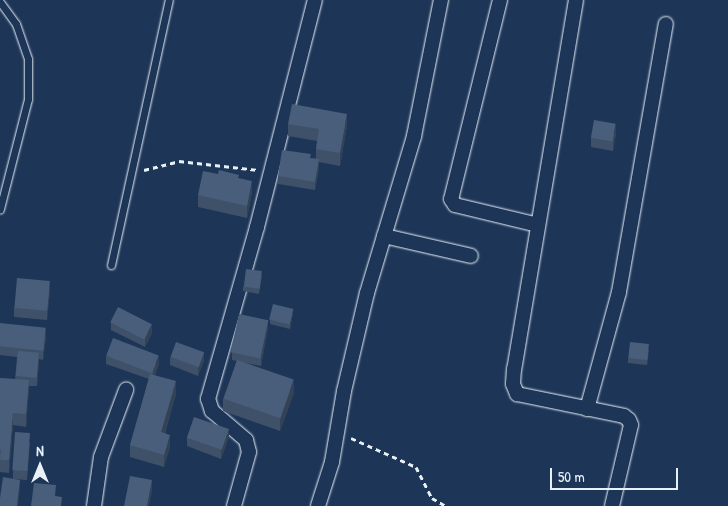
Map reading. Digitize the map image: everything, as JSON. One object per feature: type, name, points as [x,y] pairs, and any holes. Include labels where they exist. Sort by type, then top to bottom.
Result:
[{"type":"street","points":[[234,506],[249,452],[246,440],[212,411],[208,400],[271,172],[315,0]]},
{"type":"street","points":[[318,506],[332,462],[367,293],[414,136],[441,0]]},
{"type":"street","points":[[500,0],[451,199],[455,205],[538,224]]},
{"type":"street","points":[[576,0],[513,384],[517,394],[624,416],[629,420],[631,426],[612,506]]},
{"type":"street","points":[[588,409],[619,292],[666,24]]},
{"type":"street","points":[[384,236],[471,256]]},
{"type":"street","points":[[94,506],[101,457],[126,390]]},
{"type":"lane","points":[[111,265],[170,0]]},
{"type":"lane","points":[[0,2],[16,24],[28,59],[28,99],[0,209]]},
{"type":"path","points":[[131,174],[178,161],[271,172]]},
{"type":"path","points":[[340,418],[351,438],[416,467],[432,498],[446,506]]},
{"type":"building","points":[[292,104],[347,114],[340,153],[316,149],[319,129],[288,124]]},
{"type":"building","points":[[594,120],[616,124],[613,142],[591,138]]},
{"type":"building","points":[[282,150],[311,154],[310,158],[319,159],[315,182],[278,176]]},
{"type":"building","points":[[219,170],[239,175],[238,178],[252,181],[247,206],[198,195],[203,171],[218,174]]},
{"type":"building","points":[[246,269],[262,271],[260,289],[244,287]]},
{"type":"building","points":[[17,278],[50,281],[47,311],[14,308]]},
{"type":"building","points":[[273,304],[293,309],[290,325],[269,320]]},
{"type":"building","points":[[118,307],[152,324],[144,339],[110,322]]},
{"type":"building","points":[[239,314],[268,320],[260,358],[231,352]]},
{"type":"building","points":[[0,323],[46,328],[43,351],[0,346]]},
{"type":"building","points":[[113,338],[159,356],[152,373],[106,356]]},
{"type":"building","points":[[176,342],[204,352],[199,367],[171,357]]},
{"type":"building","points":[[630,342],[649,344],[647,360],[628,358]]},
{"type":"building","points":[[18,351],[39,353],[37,378],[16,376]]},
{"type":"building","points":[[237,360],[294,380],[280,418],[224,399]]},
{"type":"building","points":[[150,374],[176,381],[161,432],[170,435],[164,455],[130,445]]},
{"type":"building","points":[[0,378],[29,380],[26,414],[13,413],[9,460],[0,460]]},
{"type":"building","points":[[194,417],[229,429],[222,450],[187,438]]},
{"type":"building","points":[[15,432],[30,433],[27,471],[12,470]]},
{"type":"building","points":[[130,476],[152,480],[147,506],[124,506]]},
{"type":"building","points":[[3,477],[20,480],[17,506],[0,506]]},
{"type":"building","points":[[34,483],[56,485],[55,496],[62,497],[61,506],[31,506]]}]
